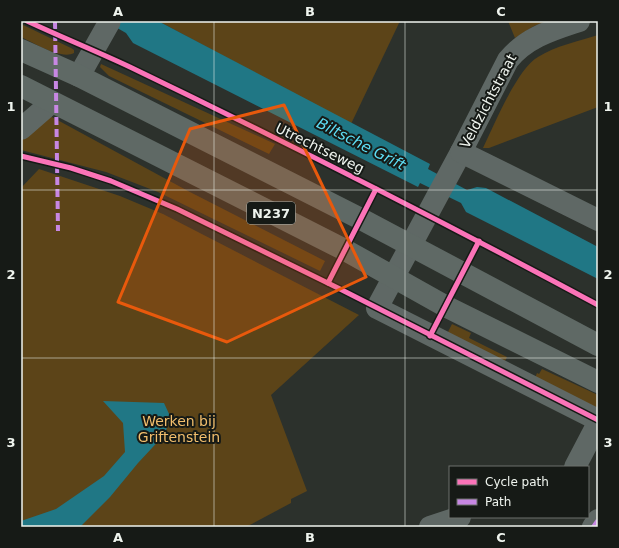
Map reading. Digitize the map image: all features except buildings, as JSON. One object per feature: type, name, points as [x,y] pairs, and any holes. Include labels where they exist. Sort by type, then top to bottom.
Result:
[{"type":"main road","name":"N237","points":[[21,50],[79,76],[410,246],[598,345]]},
{"type":"main road","name":"N237","points":[[21,86],[345,250],[445,306],[598,382]]},
{"type":"street","name":"Veldzichtstraat","points":[[410,246],[447,175],[461,152],[508,60],[516,50],[532,38],[579,21]]},
{"type":"street","points":[[79,76],[108,23]]},
{"type":"street","points":[[21,129],[52,102]]},
{"type":"street","points":[[461,152],[598,220]]},
{"type":"street","points":[[410,246],[377,308],[598,420]]},
{"type":"street","points":[[575,466],[598,423]]},
{"type":"street","points":[[430,527],[457,518]]},
{"type":"street","points":[[593,527],[598,520]]},
{"type":"highlighted area","points":[[284,105],[366,277],[227,342],[118,302],[190,129]]},
{"type":"green space","points":[[158,21],[400,21],[351,124]]},
{"type":"green space","points":[[508,21],[548,21],[534,26],[515,38]]},
{"type":"green space","points":[[21,24],[71,48],[74,50],[74,53],[69,55],[55,53],[21,37]]},
{"type":"green space","points":[[598,35],[598,107],[489,148],[483,148],[514,85],[530,63],[552,50]]},
{"type":"green space","points":[[101,64],[275,144],[269,154],[109,76],[100,67]]},
{"type":"green space","points":[[50,116],[188,191],[325,261],[320,271],[158,192],[106,172],[21,150],[21,136]]},
{"type":"green space","name":"Werken bij Griftenstein","points":[[39,169],[120,196],[163,214],[359,315],[271,395],[307,491],[291,499],[291,503],[246,527],[21,527],[21,188]]},
{"type":"green space","points":[[452,324],[471,333],[469,338],[507,357],[504,363],[447,334]]},
{"type":"green space","points":[[542,369],[598,395],[598,409],[535,378],[537,373],[539,374]]},
{"type":"water","name":"Biltsche Grift","points":[[105,21],[158,21],[430,164],[428,169],[467,190],[477,187],[486,188],[598,247],[598,279],[466,212],[461,203],[420,183],[418,187],[133,43],[126,33]]},
{"type":"water","points":[[103,401],[164,403],[170,416],[165,434],[138,463],[110,497],[80,527],[21,527],[21,521],[56,509],[104,476],[125,452],[123,423]]},
{"type":"marked path","points":[[55,21],[58,231]]},
{"type":"marked path","points":[[593,527],[598,520]]},
{"type":"cycle path","name":"Utrechtseweg","points":[[27,21],[130,67],[366,183],[598,305]]},
{"type":"cycle path","points":[[21,156],[71,168],[111,181],[177,209],[340,289],[598,420]]},
{"type":"cycle path","points":[[328,283],[376,189]]},
{"type":"cycle path","points":[[430,336],[479,241]]}]
